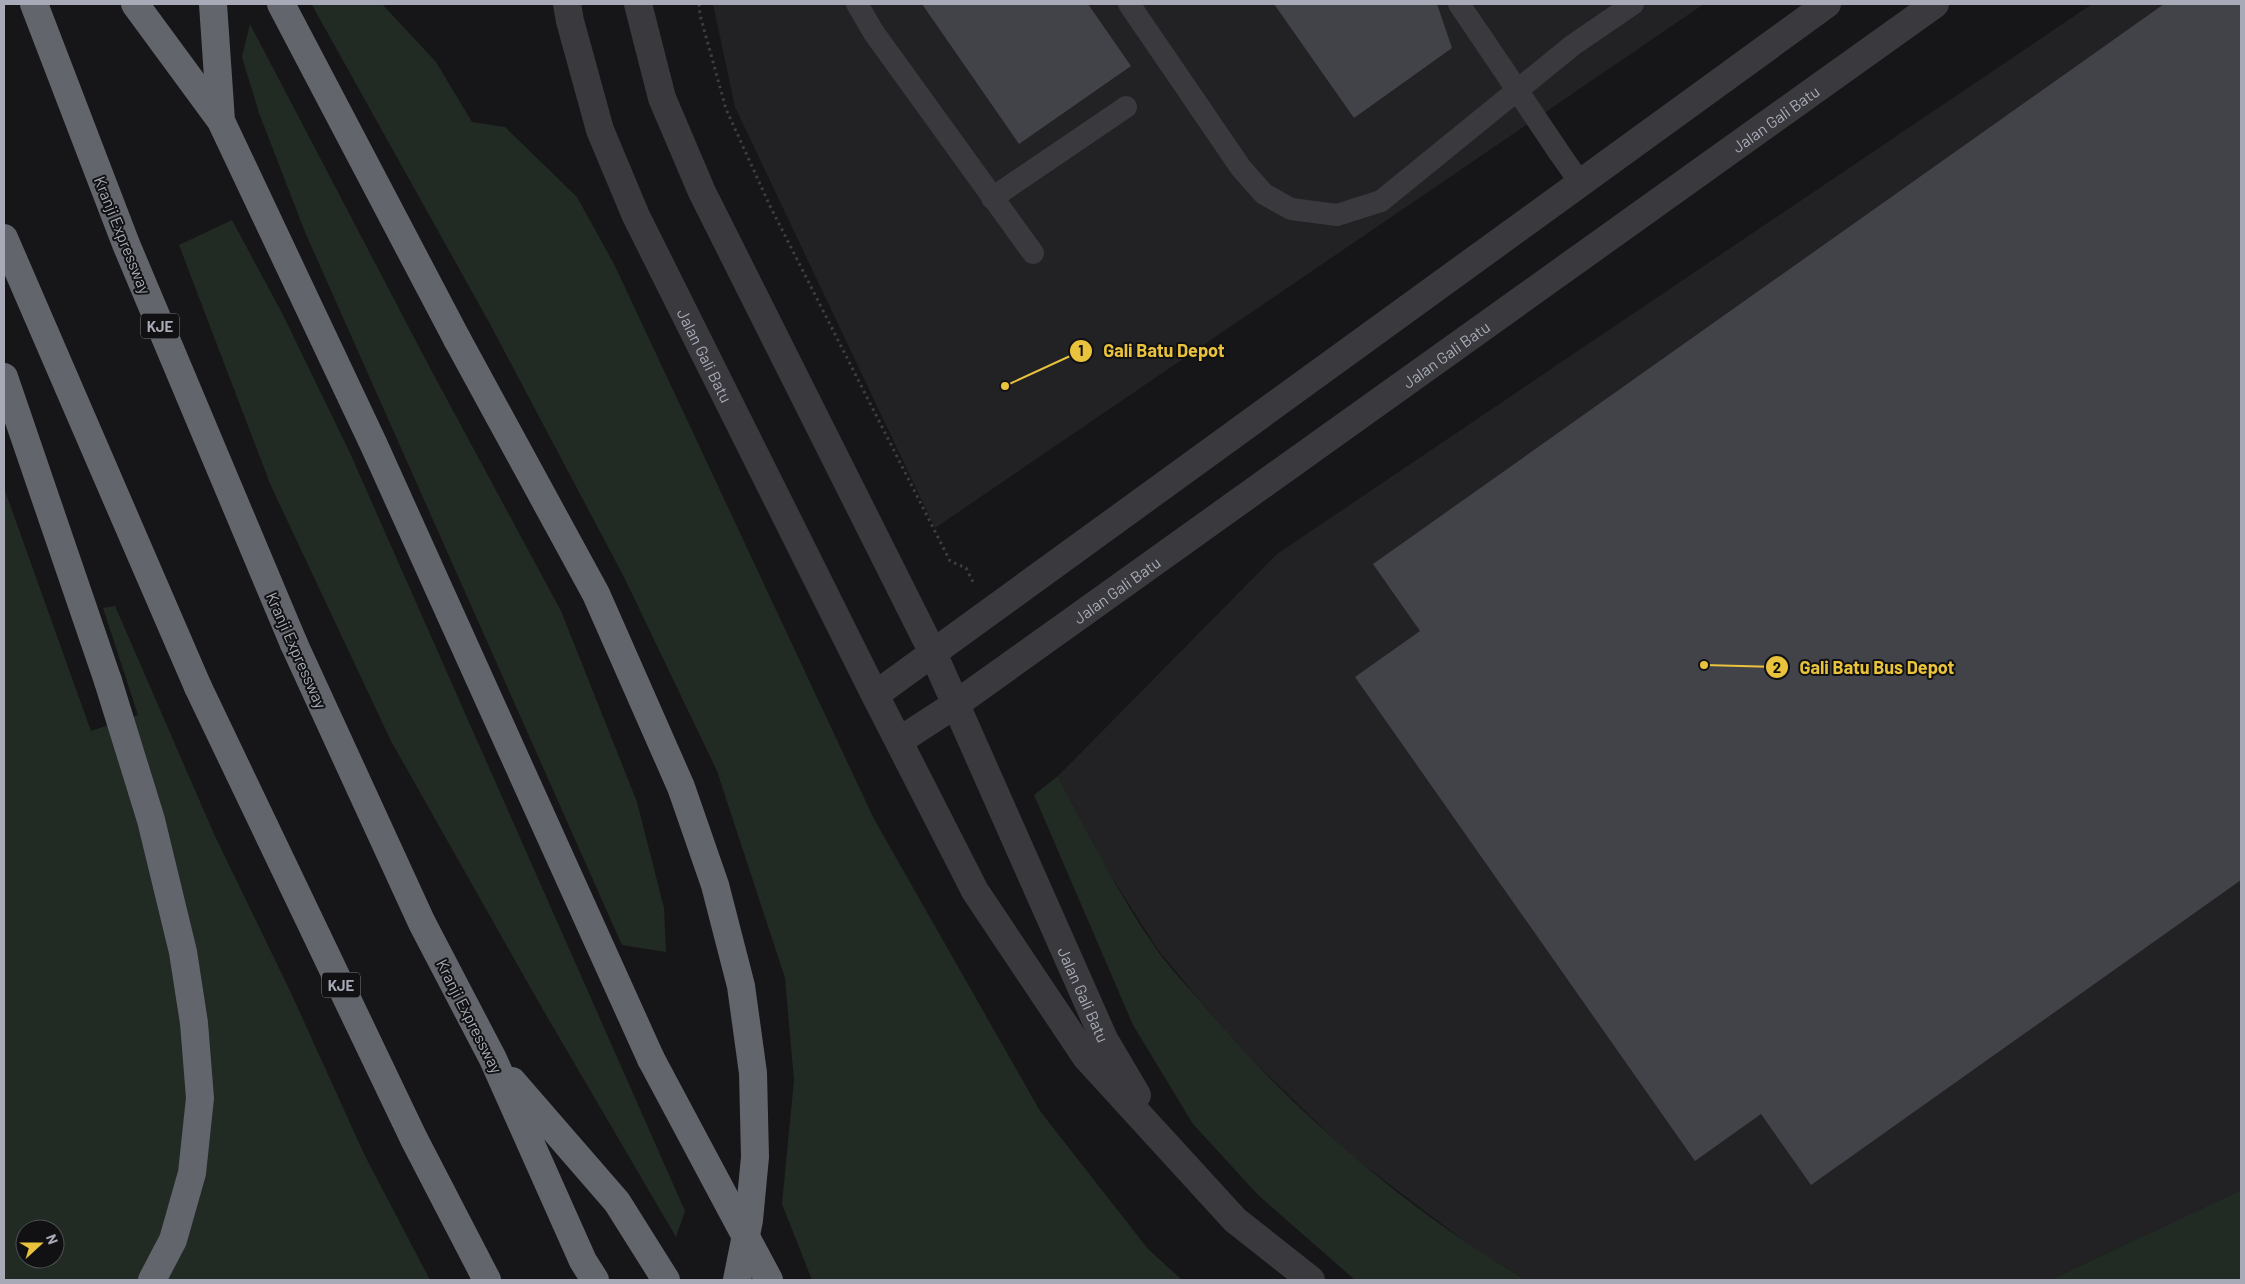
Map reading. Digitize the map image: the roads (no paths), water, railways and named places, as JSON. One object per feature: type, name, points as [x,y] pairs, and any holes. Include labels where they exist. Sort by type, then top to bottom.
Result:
[{"type":"highway","name":"Kranji Expressway","points":[[34,4],[126,244],[294,644],[422,923],[493,1059],[589,1270]]},
{"type":"highway","points":[[135,4],[221,121],[373,443],[651,1059],[769,1280]]},
{"type":"highway","points":[[212,4],[221,121]]},
{"type":"highway","points":[[281,4],[457,340],[596,594],[681,787],[715,885],[741,986],[753,1073],[754,1157],[749,1220],[737,1280]]},
{"type":"highway","name":"KJE","points":[[4,238],[198,687],[414,1139],[487,1280]]},
{"type":"highway","points":[[4,377],[108,681],[151,820],[182,952],[194,1023],[200,1098],[192,1173],[173,1240],[152,1280]]},
{"type":"highway","points":[[493,1059],[617,1202],[666,1280]]},
{"type":"street","name":"Jalan Gali Batu","points":[[567,4],[600,130],[636,216],[975,891],[1086,1057],[1235,1220],[1310,1280]]},
{"type":"street","name":"Jalan Gali Batu","points":[[638,4],[662,98],[702,192],[933,653],[1104,1039],[1163,1140]]},
{"type":"street","points":[[875,695],[1827,4]]},
{"type":"street","name":"Jalan Gali Batu","points":[[899,741],[956,704],[1936,4]]},
{"type":"lane","points":[[857,4],[874,33],[1033,253]]},
{"type":"lane","points":[[1130,4],[1241,168],[1264,194],[1291,209],[1337,215],[1381,201],[1573,45],[1633,4]]},
{"type":"lane","points":[[1459,4],[1581,184]]},
{"type":"lane","points":[[992,198],[1126,107]]},
{"type":"place","name":"Gali Batu Depot","points":[[1005,386]]},
{"type":"place","name":"Gali Batu Bus Depot","points":[[1704,665]]}]
